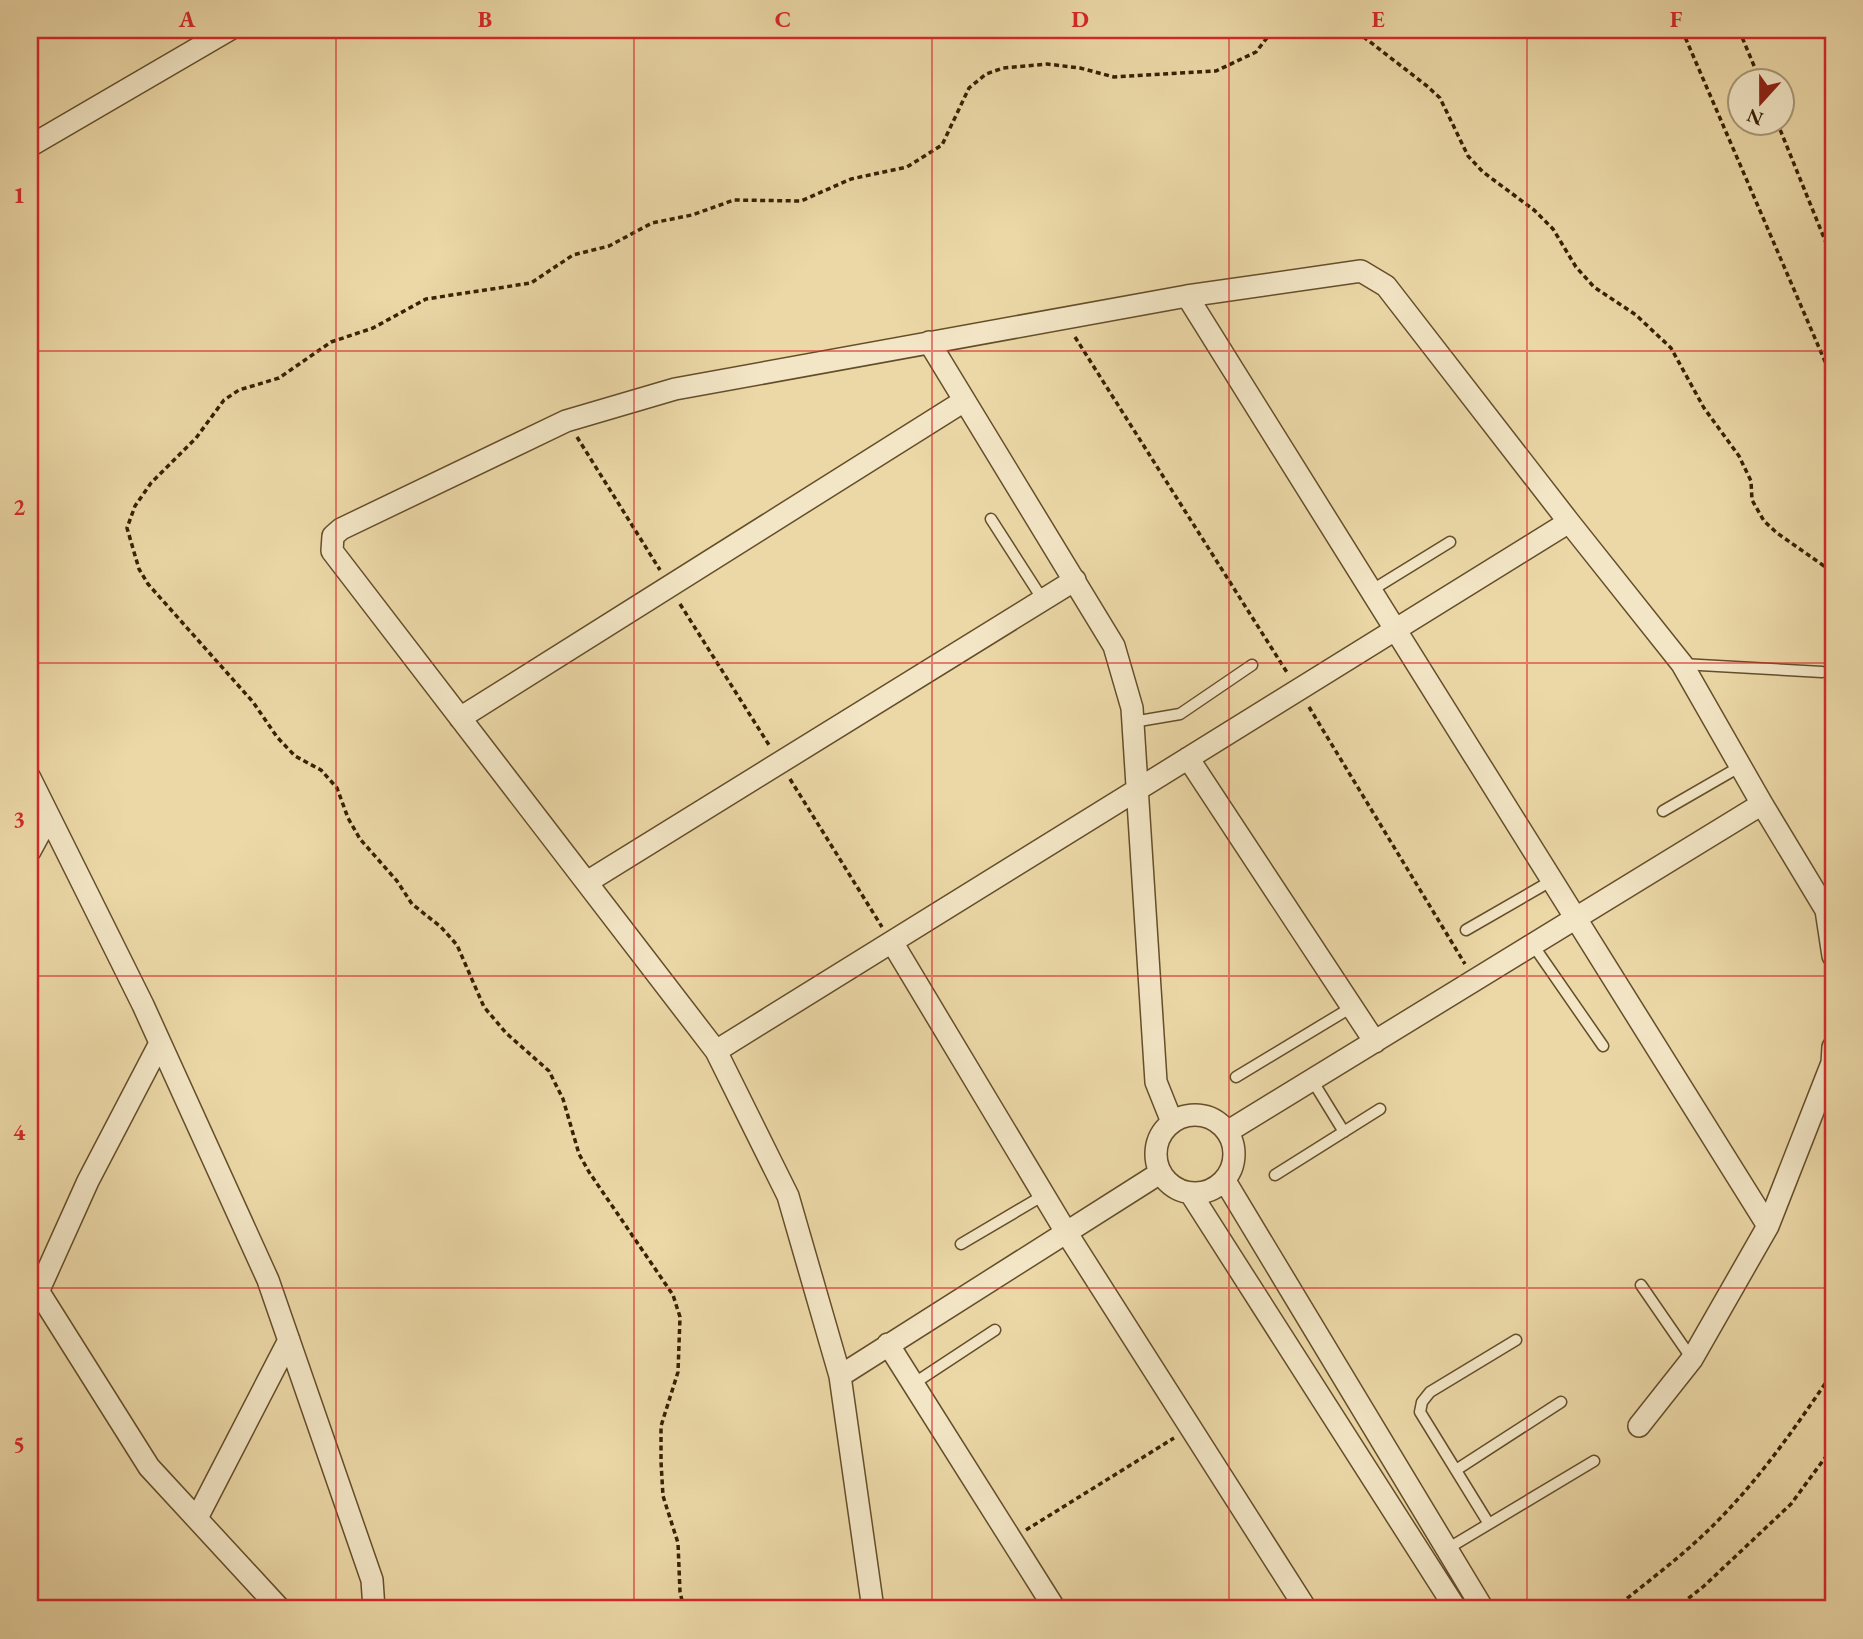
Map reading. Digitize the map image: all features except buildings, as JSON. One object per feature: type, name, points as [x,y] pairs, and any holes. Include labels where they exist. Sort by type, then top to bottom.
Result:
[{"type":"street","points":[[30,146],[229,30]]},
{"type":"street","points":[[873,1609],[839,1376],[788,1196],[716,1051],[332,551],[333,536],[341,528],[566,421],[674,388],[1187,296],[1361,271],[1386,286],[1682,664],[1826,910],[1833,956]]},
{"type":"street","points":[[1187,296],[1397,629],[1574,920],[1768,1226]]},
{"type":"street","points":[[929,342],[1114,646],[1132,708],[1156,1082],[1172,1122]]},
{"type":"street","points":[[460,718],[964,401]]},
{"type":"street","points":[[716,1051],[1569,522]]},
{"type":"street","points":[[587,883],[1075,580]]},
{"type":"street","points":[[1188,758],[1375,1042]]},
{"type":"street","points":[[30,778],[160,1043],[268,1280],[372,1580],[374,1609]]},
{"type":"street","points":[[1227,1132],[1762,804]]},
{"type":"street","points":[[30,851],[48,816]]},
{"type":"street","points":[[892,942],[1066,1232],[1306,1609]]},
{"type":"street","points":[[160,1043],[34,1285],[149,1468],[280,1609]]},
{"type":"street","points":[[1639,1426],[1692,1359],[1768,1226],[1832,1063],[1833,1047]]},
{"type":"street","points":[[1190,1115],[1209,1117],[1227,1132],[1234,1145],[1234,1164],[1225,1181],[1209,1191],[1191,1194],[1173,1187],[1160,1173],[1155,1155],[1160,1136],[1172,1122],[1190,1115]]},
{"type":"street","points":[[839,1376],[1160,1173]]},
{"type":"street","points":[[1225,1181],[1483,1609]]},
{"type":"street","points":[[1191,1194],[1456,1609]]},
{"type":"street","points":[[197,1518],[289,1340]]},
{"type":"street","points":[[888,1344],[1055,1609]]},
{"type":"street","points":[[1380,1490],[1403,1476]]},
{"type":"lane","points":[[991,519],[1043,600]]},
{"type":"lane","points":[[1372,590],[1450,542]]},
{"type":"lane","points":[[1682,664],[1822,673]]},
{"type":"lane","points":[[1133,722],[1180,714],[1252,665]]},
{"type":"lane","points":[[1662,811],[1741,766]]},
{"type":"lane","points":[[1466,930],[1551,881]]},
{"type":"lane","points":[[1533,945],[1603,1046]]},
{"type":"lane","points":[[1236,1077],[1352,1007]]},
{"type":"lane","points":[[1312,1080],[1344,1132]]},
{"type":"lane","points":[[1275,1175],[1380,1109]]},
{"type":"lane","points":[[961,1244],[1044,1195]]},
{"type":"lane","points":[[1641,1285],[1692,1359]]},
{"type":"lane","points":[[914,1384],[995,1330]]},
{"type":"lane","points":[[1489,1524],[1419,1412],[1422,1402],[1430,1392],[1516,1340]]},
{"type":"lane","points":[[1456,1470],[1560,1402]]},
{"type":"lane","points":[[1447,1549],[1594,1461]]},
{"type":"path","points":[[1358,30],[1440,98],[1468,156],[1483,172],[1553,229],[1576,267],[1594,287],[1636,316],[1671,348],[1704,408],[1739,456],[1751,481],[1752,500],[1764,521],[1824,566],[1833,568]]},
{"type":"path","points":[[1682,30],[1833,380]]},
{"type":"path","points":[[1739,30],[1754,66]]},
{"type":"path","points":[[1783,136],[1833,260]]},
{"type":"path","points":[[1827,246],[1833,244]]},
{"type":"path","points":[[1063,319],[1298,690],[1475,980]]},
{"type":"path","points":[[566,421],[892,942]]},
{"type":"path","points":[[1614,1609],[1700,1538],[1738,1499],[1780,1449],[1833,1372]]},
{"type":"path","points":[[1011,1539],[1191,1428]]},
{"type":"path","points":[[1675,1609],[1704,1586],[1791,1504],[1833,1447]]}]
